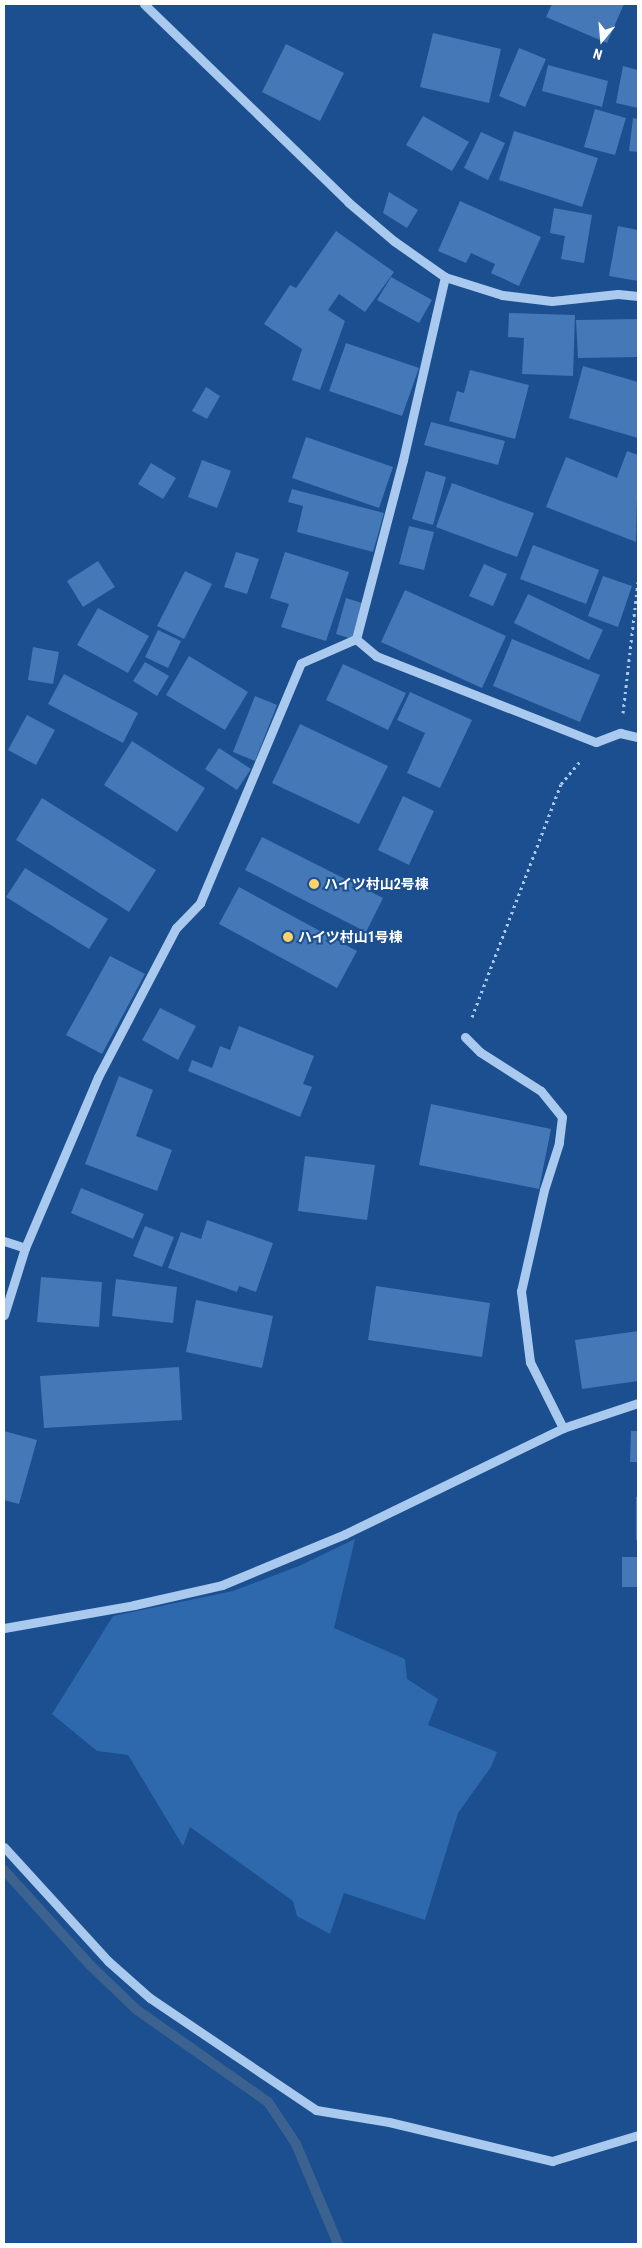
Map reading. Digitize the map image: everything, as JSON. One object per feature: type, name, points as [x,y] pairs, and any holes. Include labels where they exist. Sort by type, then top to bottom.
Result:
[{"type":"street","points":[[144,4],[348,202],[394,242],[445,277],[502,296],[552,301],[618,294],[638,296]]},
{"type":"street","points":[[356,639],[403,460],[445,277]]},
{"type":"street","points":[[356,639],[376,656],[596,742],[620,733],[638,737]]},
{"type":"street","points":[[4,1314],[25,1248],[98,1077],[176,928],[200,903],[300,663],[356,639]]},
{"type":"street","points":[[464,1037],[480,1052],[541,1092],[562,1117],[560,1143],[544,1190],[521,1291],[530,1362],[562,1428]]},
{"type":"street","points":[[4,1241],[25,1248]]},
{"type":"street","points":[[4,1628],[134,1605],[222,1584],[345,1534],[562,1428],[638,1403]]},
{"type":"street","points":[[4,1847],[108,1961],[150,1998],[316,2110],[389,2122],[552,2161],[638,2134]]},
{"type":"path","points":[[620,733],[638,582]]},
{"type":"path","points":[[464,1037],[561,784],[596,742]]},
{"type":"shaded area","points":[[355,1539],[334,1628],[405,1659],[407,1679],[438,1699],[428,1725],[497,1752],[491,1767],[458,1813],[425,1920],[344,1893],[330,1934],[297,1916],[293,1901],[190,1827],[183,1846],[128,1755],[97,1751],[52,1714],[113,1616],[233,1591],[299,1566]]},
{"type":"building","points":[[552,4],[624,4],[607,43],[546,17]]},
{"type":"building","points":[[433,33],[501,49],[489,103],[420,87]]},
{"type":"building","points":[[286,44],[344,73],[320,121],[262,92]]},
{"type":"building","points":[[519,48],[546,59],[525,107],[499,96]]},
{"type":"building","points":[[548,65],[608,81],[602,107],[542,91]]},
{"type":"building","points":[[623,66],[638,70],[638,108],[616,103]]},
{"type":"building","points":[[595,109],[626,118],[615,155],[584,147]]},
{"type":"building","points":[[423,116],[469,142],[452,171],[406,145]]},
{"type":"building","points":[[633,118],[638,119],[638,152],[629,151]]},
{"type":"building","points":[[514,131],[598,158],[582,207],[499,180]]},
{"type":"building","points":[[481,132],[505,143],[488,180],[464,168]]},
{"type":"building","points":[[389,192],[418,210],[407,228],[383,213]]},
{"type":"building","points":[[460,201],[541,237],[519,286],[491,273],[495,264],[471,253],[466,263],[438,251]]},
{"type":"building","points":[[554,208],[592,215],[584,263],[561,259],[565,236],[550,233]]},
{"type":"building","points":[[618,226],[638,230],[638,281],[609,276]]},
{"type":"building","points":[[336,231],[394,272],[365,312],[339,294],[328,310],[345,321],[320,390],[292,380],[302,349],[264,324],[290,285],[296,288]]},
{"type":"building","points":[[391,277],[432,300],[419,323],[377,300]]},
{"type":"building","points":[[509,313],[575,315],[573,376],[522,374],[524,338],[508,337]]},
{"type":"building","points":[[637,319],[638,357],[578,358],[576,320]]},
{"type":"building","points":[[346,343],[419,368],[402,416],[329,391]]},
{"type":"building","points":[[583,366],[638,382],[638,438],[569,418]]},
{"type":"building","points":[[470,370],[529,385],[515,439],[449,421],[457,391],[464,393]]},
{"type":"building","points":[[206,387],[220,396],[207,419],[192,411]]},
{"type":"building","points":[[431,422],[505,441],[498,465],[424,445]]},
{"type":"building","points":[[306,437],[393,467],[379,508],[292,478]]},
{"type":"building","points":[[627,451],[638,455],[636,542],[546,507],[566,457],[617,478]]},
{"type":"building","points":[[202,460],[231,471],[217,508],[188,497]]},
{"type":"building","points":[[151,463],[176,478],[163,499],[138,484]]},
{"type":"building","points":[[426,471],[446,477],[433,525],[412,519]]},
{"type":"building","points":[[452,483],[534,513],[517,557],[436,527]]},
{"type":"building","points":[[292,489],[384,513],[373,552],[297,532],[303,506],[288,502]]},
{"type":"building","points":[[409,526],[434,532],[424,570],[399,564]]},
{"type":"building","points":[[533,545],[599,570],[586,604],[520,579]]},
{"type":"building","points":[[236,552],[259,559],[247,594],[224,587]]},
{"type":"building","points":[[285,552],[349,572],[326,641],[281,627],[289,604],[270,598]]},
{"type":"building","points":[[98,561],[115,587],[83,607],[67,581]]},
{"type":"building","points":[[484,564],[507,574],[493,606],[469,596]]},
{"type":"building","points":[[185,571],[212,584],[184,639],[157,626]]},
{"type":"building","points":[[603,576],[632,586],[618,627],[588,616]]},
{"type":"building","points":[[405,590],[506,636],[482,688],[381,642]]},
{"type":"building","points":[[528,594],[603,630],[589,660],[514,623]]},
{"type":"building","points":[[346,598],[362,603],[352,639],[336,634]]},
{"type":"building","points":[[98,608],[149,636],[128,673],[77,645]]},
{"type":"building","points":[[158,630],[181,641],[168,668],[145,657]]},
{"type":"building","points":[[512,639],[600,675],[580,722],[493,686]]},
{"type":"building","points":[[33,647],[59,652],[53,684],[28,680]]},
{"type":"building","points":[[189,656],[248,692],[225,730],[166,695]]},
{"type":"building","points":[[145,662],[169,676],[157,696],[133,681]]},
{"type":"building","points":[[343,664],[406,693],[388,730],[326,700]]},
{"type":"building","points":[[64,674],[138,713],[123,743],[48,704]]},
{"type":"building","points":[[410,692],[472,720],[440,788],[407,773],[425,733],[397,720]]},
{"type":"building","points":[[255,696],[277,705],[255,761],[233,752]]},
{"type":"building","points":[[27,715],[55,730],[36,765],[8,750]]},
{"type":"building","points":[[300,724],[388,766],[359,824],[272,783]]},
{"type":"building","points":[[132,741],[205,788],[177,832],[104,785]]},
{"type":"building","points":[[219,748],[251,769],[237,790],[205,769]]},
{"type":"building","points":[[403,796],[434,811],[409,865],[378,850]]},
{"type":"building","points":[[42,798],[156,870],[129,912],[16,840]]},
{"type":"building","name":"ハイツ村山2号棟","points":[[262,837],[383,898],[366,932],[245,870]]},
{"type":"building","points":[[25,868],[108,919],[89,949],[6,897]]},
{"type":"building","name":"ハイツ村山1号棟","points":[[239,887],[357,951],[337,988],[219,924]]},
{"type":"building","points":[[110,956],[145,974],[102,1054],[66,1035]]},
{"type":"building","points":[[160,1008],[196,1026],[178,1060],[142,1040]]},
{"type":"building","points":[[239,1026],[314,1056],[303,1084],[312,1087],[300,1117],[188,1071],[192,1060],[212,1068],[220,1046],[230,1050]]},
{"type":"building","points":[[119,1076],[153,1090],[136,1136],[172,1150],[157,1191],[85,1164]]},
{"type":"building","points":[[431,1104],[551,1129],[539,1189],[419,1165]]},
{"type":"building","points":[[305,1156],[375,1165],[367,1220],[298,1211]]},
{"type":"building","points":[[81,1188],[144,1214],[133,1239],[71,1213]]},
{"type":"building","points":[[207,1220],[273,1243],[256,1292],[239,1286],[237,1292],[168,1268],[181,1232],[201,1239]]},
{"type":"building","points":[[145,1226],[174,1237],[162,1267],[133,1256]]},
{"type":"building","points":[[41,1277],[102,1282],[99,1327],[37,1322]]},
{"type":"building","points":[[116,1279],[177,1287],[173,1323],[112,1316]]},
{"type":"building","points":[[376,1286],[490,1303],[482,1357],[368,1340]]},
{"type":"building","points":[[196,1300],[273,1316],[262,1368],[186,1352]]},
{"type":"building","points":[[638,1331],[638,1381],[582,1389],[575,1340]]},
{"type":"building","points":[[179,1367],[182,1420],[44,1428],[40,1376]]},
{"type":"building","points":[[4,1431],[37,1440],[19,1504],[4,1500]]},
{"type":"building","points":[[631,1431],[638,1431],[638,1462],[630,1462]]},
{"type":"building","points":[[636,1497],[638,1497],[638,1540],[636,1540]]},
{"type":"building","points":[[622,1557],[638,1557],[638,1587],[622,1587]]},
{"type":"waterway","points":[[4,1870],[90,1965],[137,2010],[268,2102],[296,2144],[338,2244]]},
{"type":"place","name":"ハイツ村山2号棟","points":[[314,884]]},
{"type":"place","name":"ハイツ村山1号棟","points":[[288,937]]}]
